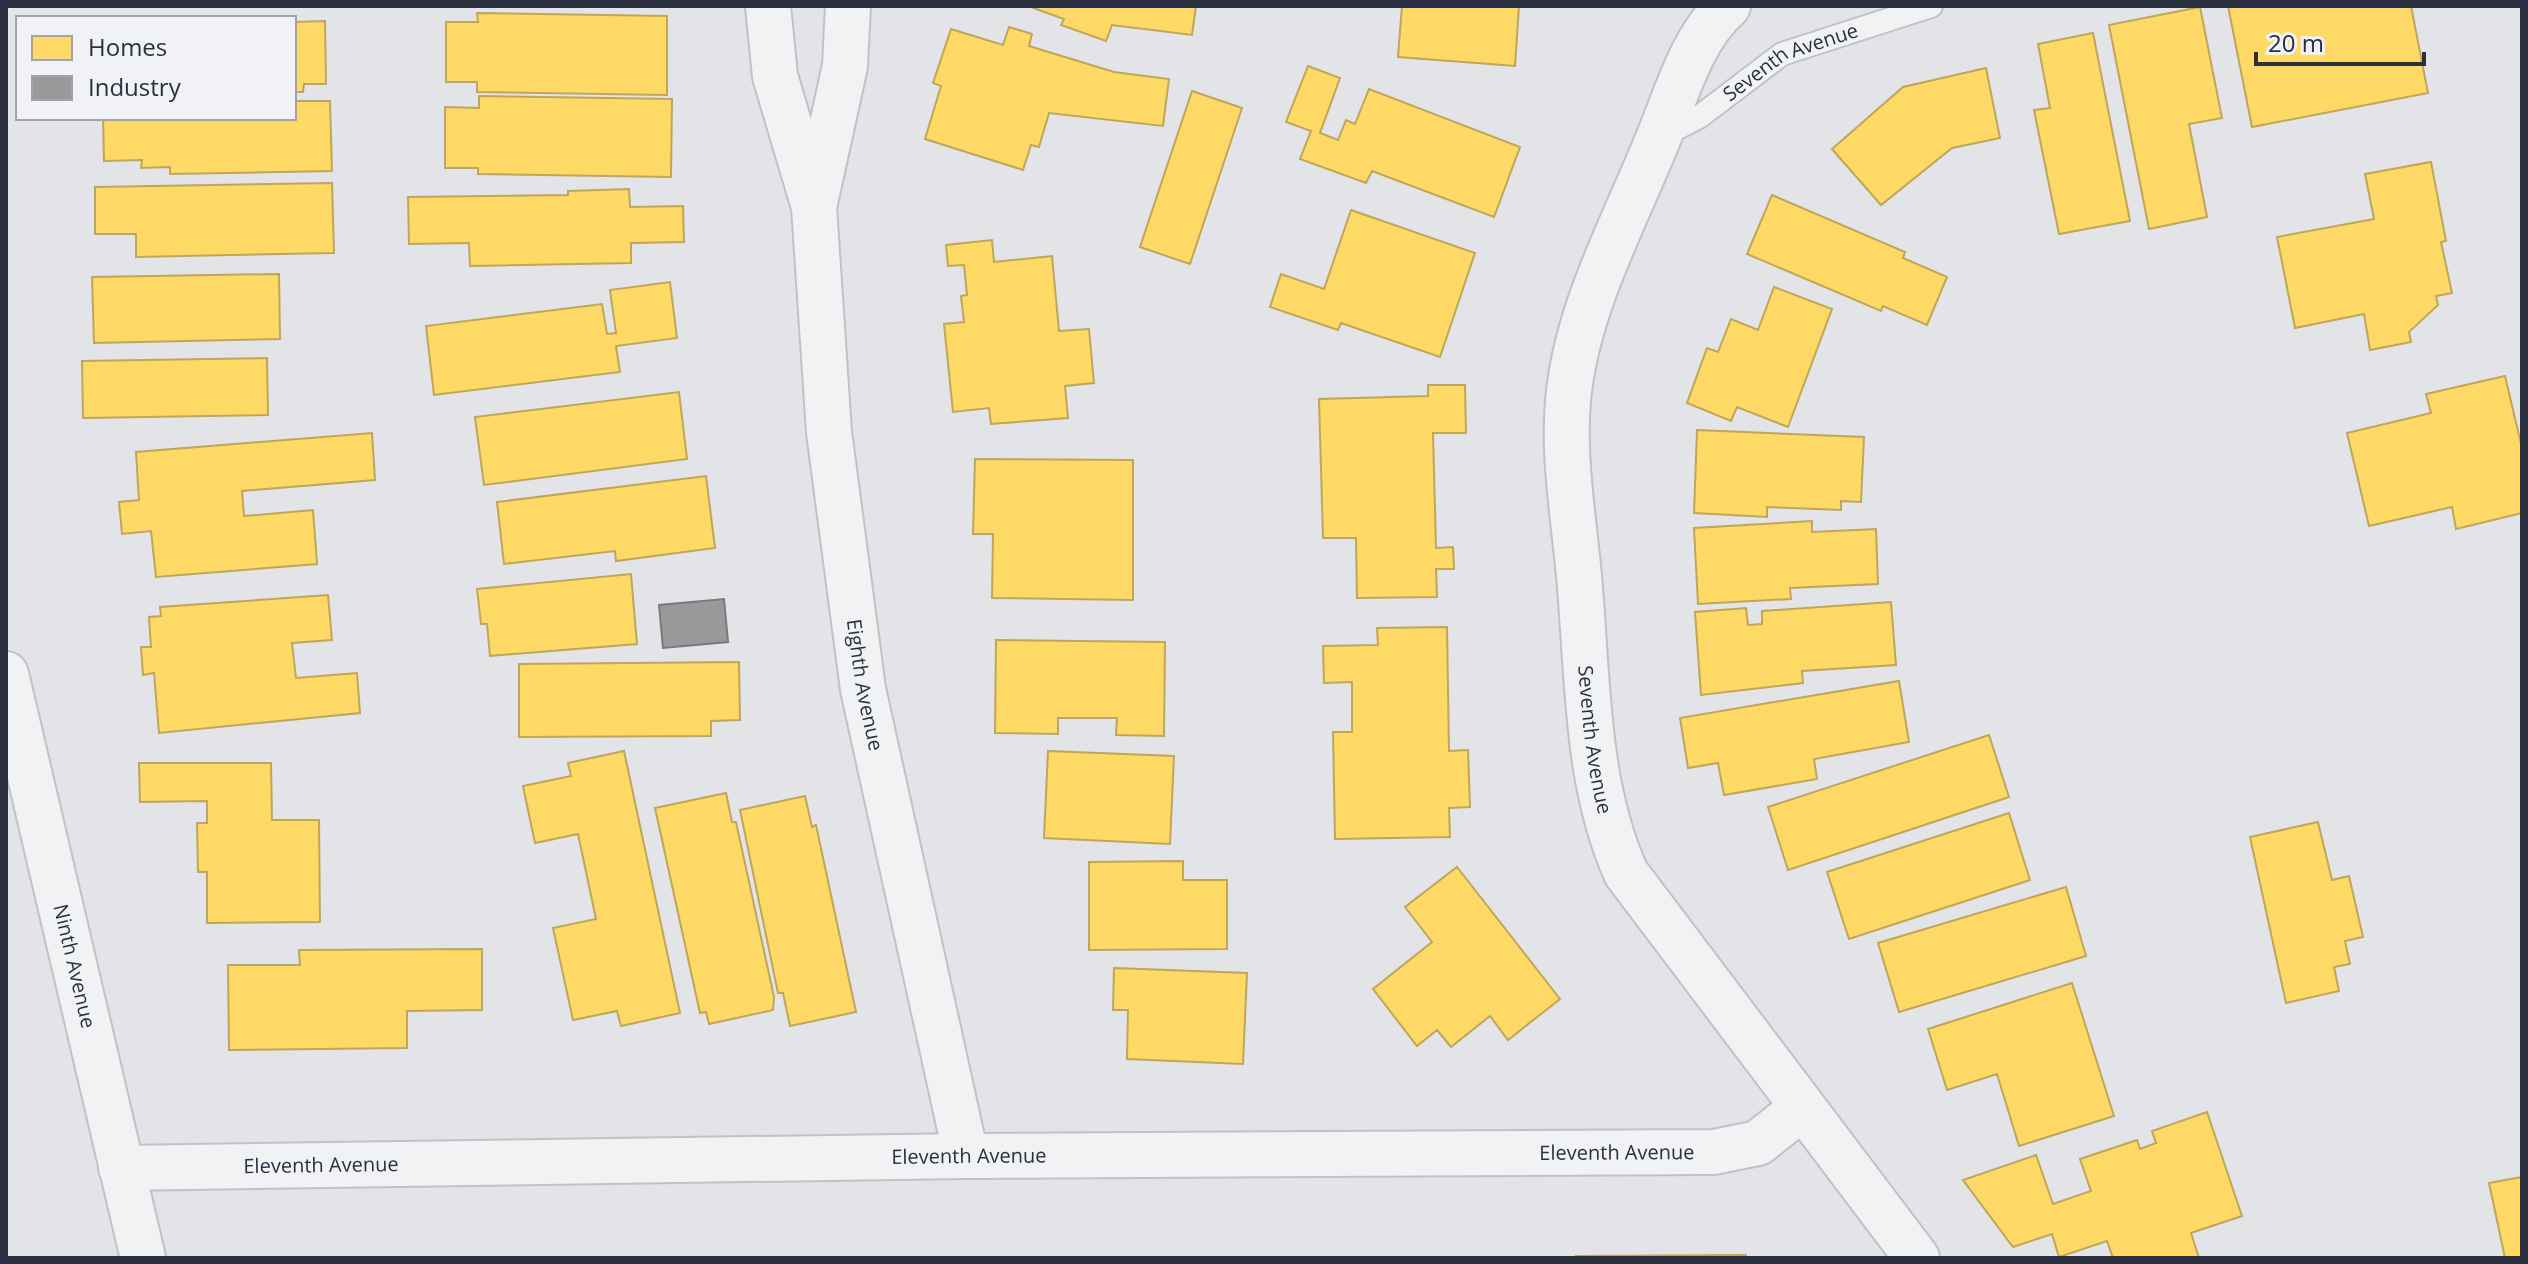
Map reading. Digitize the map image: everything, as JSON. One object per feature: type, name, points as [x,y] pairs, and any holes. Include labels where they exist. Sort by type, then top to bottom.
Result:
[{"type":"street","name":"Eighth Avenue","points":[[768,6],[775,76],[814,207],[829,432],[863,689],[966,1156]]},
{"type":"street","name":"Eighth Avenue","points":[[814,207],[845,66],[848,6]]},
{"type":"street","name":"Seventh Avenue","points":[[1728,6],[1714,21],[1699,46],[1659,138],[1580,334],[1568,397],[1567,445],[1596,763],[1612,838],[1626,873],[1917,1258]]},
{"type":"street","name":"Ninth Avenue","points":[[6,674],[143,1258]]},
{"type":"street","name":"Eleventh Avenue","points":[[121,1168],[966,1156],[1728,1151],[1758,1143],[1802,1108]]},
{"type":"lane","name":"Seventh Avenue","points":[[1659,138],[1699,117],[1782,54],[1931,6]]},
{"type":"building: Homes","points":[[1028,6],[1196,6],[1192,35],[1112,25],[1106,41],[1061,25],[1064,19]]},
{"type":"building: Homes","points":[[1402,6],[1519,6],[1515,66],[1398,57]]},
{"type":"building: Homes","points":[[2228,6],[2411,6],[2428,93],[2252,127]]},
{"type":"building: Homes","points":[[2200,7],[2222,118],[2189,124],[2207,217],[2149,229],[2109,25]]},
{"type":"building: Homes","points":[[477,13],[667,16],[667,95],[477,92],[477,82],[446,82],[446,22],[478,22]]},
{"type":"building: Homes","points":[[325,21],[326,84],[304,84],[303,92],[296,92],[296,22]]},
{"type":"building: Homes","points":[[1009,27],[1032,34],[1029,46],[1114,72],[1169,79],[1163,126],[1049,113],[1039,147],[1031,145],[1023,170],[925,139],[941,86],[933,83],[951,29],[1003,45]]},
{"type":"building: Homes","points":[[2093,33],[2130,221],[2059,234],[2034,110],[2050,108],[2038,44]]},
{"type":"building: Homes","points":[[1308,66],[1340,78],[1320,133],[1338,140],[1346,120],[1355,124],[1369,89],[1520,147],[1494,217],[1372,171],[1366,183],[1300,159],[1311,131],[1286,122]]},
{"type":"building: Homes","points":[[1986,68],[2000,138],[1952,148],[1881,205],[1832,149],[1903,87]]},
{"type":"building: Homes","points":[[1192,91],[1242,108],[1190,264],[1140,247]]},
{"type":"building: Homes","points":[[479,96],[672,99],[671,177],[478,174],[478,168],[445,168],[445,107],[479,108]]},
{"type":"building: Homes","points":[[296,101],[330,101],[332,171],[170,174],[170,167],[141,168],[142,160],[104,161],[103,120],[296,120]]},
{"type":"building: Homes","points":[[2431,162],[2446,241],[2441,242],[2452,293],[2436,296],[2438,305],[2409,332],[2411,342],[2370,350],[2364,314],[2295,328],[2277,237],[2374,219],[2365,174]]},
{"type":"building: Homes","points":[[332,183],[334,253],[136,257],[136,234],[95,234],[95,187]]},
{"type":"building: Homes","points":[[629,189],[630,207],[683,206],[684,242],[631,243],[631,263],[470,266],[469,243],[409,244],[408,197],[568,195],[568,191]]},
{"type":"building: Homes","points":[[1772,195],[1905,252],[1903,258],[1947,277],[1927,325],[1883,306],[1881,311],[1747,254]]},
{"type":"building: Homes","points":[[1351,210],[1475,253],[1440,357],[1341,323],[1338,330],[1270,307],[1281,274],[1324,289]]},
{"type":"building: Homes","points":[[992,240],[994,262],[1052,256],[1059,331],[1089,329],[1094,383],[1065,386],[1068,418],[991,424],[989,408],[953,412],[944,324],[964,322],[961,296],[967,295],[964,265],[948,266],[946,245]]},
{"type":"building: Homes","points":[[279,274],[280,339],[94,343],[92,277]]},
{"type":"building: Homes","points":[[670,282],[677,338],[616,346],[620,372],[434,395],[426,326],[602,304],[607,334],[616,333],[610,290]]},
{"type":"building: Homes","points":[[1774,287],[1832,309],[1788,427],[1737,407],[1731,421],[1687,403],[1707,348],[1718,352],[1731,319],[1758,330]]},
{"type":"building: Homes","points":[[267,358],[268,415],[83,418],[82,361]]},
{"type":"building: Homes","points":[[2505,376],[2522,448],[2522,513],[2456,529],[2452,507],[2369,526],[2347,433],[2431,413],[2426,394]]},
{"type":"building: Homes","points":[[1428,385],[1465,385],[1466,433],[1433,433],[1436,548],[1453,547],[1454,569],[1436,569],[1437,597],[1357,598],[1356,538],[1323,538],[1319,399],[1428,396]]},
{"type":"building: Homes","points":[[679,392],[687,459],[484,485],[475,417]]},
{"type":"building: Homes","points":[[1697,430],[1864,437],[1861,502],[1841,501],[1841,510],[1767,507],[1767,517],[1694,513]]},
{"type":"building: Homes","points":[[372,433],[375,480],[242,491],[244,516],[313,510],[317,564],[156,577],[151,531],[122,534],[119,502],[139,500],[136,452]]},
{"type":"building: Homes","points":[[975,459],[1133,460],[1133,600],[992,598],[993,534],[973,534]]},
{"type":"building: Homes","points":[[706,476],[715,548],[616,561],[615,551],[504,564],[497,502]]},
{"type":"building: Homes","points":[[1812,521],[1812,532],[1876,529],[1878,584],[1790,588],[1791,599],[1698,604],[1694,528]]},
{"type":"building: Homes","points":[[631,574],[637,644],[490,656],[487,624],[481,624],[477,589]]},
{"type":"building: Homes","points":[[328,595],[332,640],[292,643],[296,678],[357,673],[360,713],[159,733],[154,673],[143,675],[141,647],[151,647],[149,617],[161,616],[160,607]]},
{"type":"building: Homes","points":[[1891,602],[1896,665],[1802,671],[1803,683],[1701,695],[1695,612],[1746,608],[1748,625],[1762,624],[1762,611]]},
{"type":"building: Homes","points":[[1447,627],[1449,751],[1468,750],[1470,807],[1449,808],[1450,837],[1335,839],[1333,732],[1352,732],[1352,682],[1324,683],[1323,646],[1378,645],[1377,628]]},
{"type":"building: Homes","points":[[996,640],[1165,642],[1164,736],[1116,735],[1117,718],[1058,718],[1058,734],[995,733]]},
{"type":"building: Homes","points":[[739,662],[740,720],[711,721],[711,736],[519,737],[519,664]]},
{"type":"building: Homes","points":[[1899,681],[1909,742],[1814,759],[1817,779],[1724,795],[1718,763],[1688,768],[1680,718]]},
{"type":"building: Homes","points":[[1989,735],[2009,797],[1788,870],[1768,807]]},
{"type":"building: Homes","points":[[624,751],[680,1013],[621,1026],[617,1011],[573,1020],[553,928],[596,919],[578,834],[535,843],[523,786],[571,776],[568,763]]},
{"type":"building: Homes","points":[[1048,751],[1174,756],[1170,844],[1044,838]]},
{"type":"building: Homes","points":[[139,763],[271,763],[272,820],[319,820],[320,922],[207,923],[207,872],[198,872],[197,823],[207,823],[207,801],[140,802]]},
{"type":"building: Homes","points":[[726,793],[732,822],[736,822],[774,997],[773,1010],[709,1024],[706,1012],[700,1013],[655,808]]},
{"type":"building: Homes","points":[[805,796],[812,827],[816,825],[856,1012],[790,1026],[783,993],[778,993],[740,810]]},
{"type":"building: Homes","points":[[2009,813],[2030,880],[1849,939],[1827,872]]},
{"type":"building: Homes","points":[[2318,822],[2332,880],[2349,876],[2363,937],[2345,941],[2350,964],[2334,967],[2339,991],[2286,1003],[2250,837]]},
{"type":"building: Homes","points":[[1183,861],[1183,880],[1227,880],[1227,949],[1089,950],[1089,862]]},
{"type":"building: Homes","points":[[1457,867],[1560,999],[1508,1040],[1490,1016],[1451,1047],[1437,1030],[1417,1046],[1373,989],[1432,942],[1405,907]]},
{"type":"building: Homes","points":[[2066,887],[2086,956],[1899,1012],[1878,943]]},
{"type":"building: Homes","points":[[482,949],[482,1010],[407,1011],[407,1048],[229,1050],[228,965],[300,965],[299,950]]},
{"type":"building: Homes","points":[[1114,968],[1247,973],[1243,1064],[1127,1059],[1128,1010],[1113,1010]]},
{"type":"building: Homes","points":[[2072,983],[2114,1116],[2019,1146],[1997,1074],[1947,1090],[1928,1029]]},
{"type":"building: Homes","points":[[2207,1112],[2242,1216],[2191,1233],[2199,1258],[2113,1258],[2107,1241],[2059,1257],[2052,1234],[2013,1247],[1963,1180],[2036,1155],[2053,1204],[2091,1191],[2080,1159],[2137,1140],[2140,1149],[2156,1143],[2152,1131]]},
{"type":"building: Homes","points":[[2522,1177],[2522,1258],[2505,1258],[2489,1183]]},
{"type":"building: Homes","points":[[1746,1255],[1746,1258],[1575,1256]]},
{"type":"building: Industry","points":[[724,599],[728,642],[663,648],[659,605]]}]
